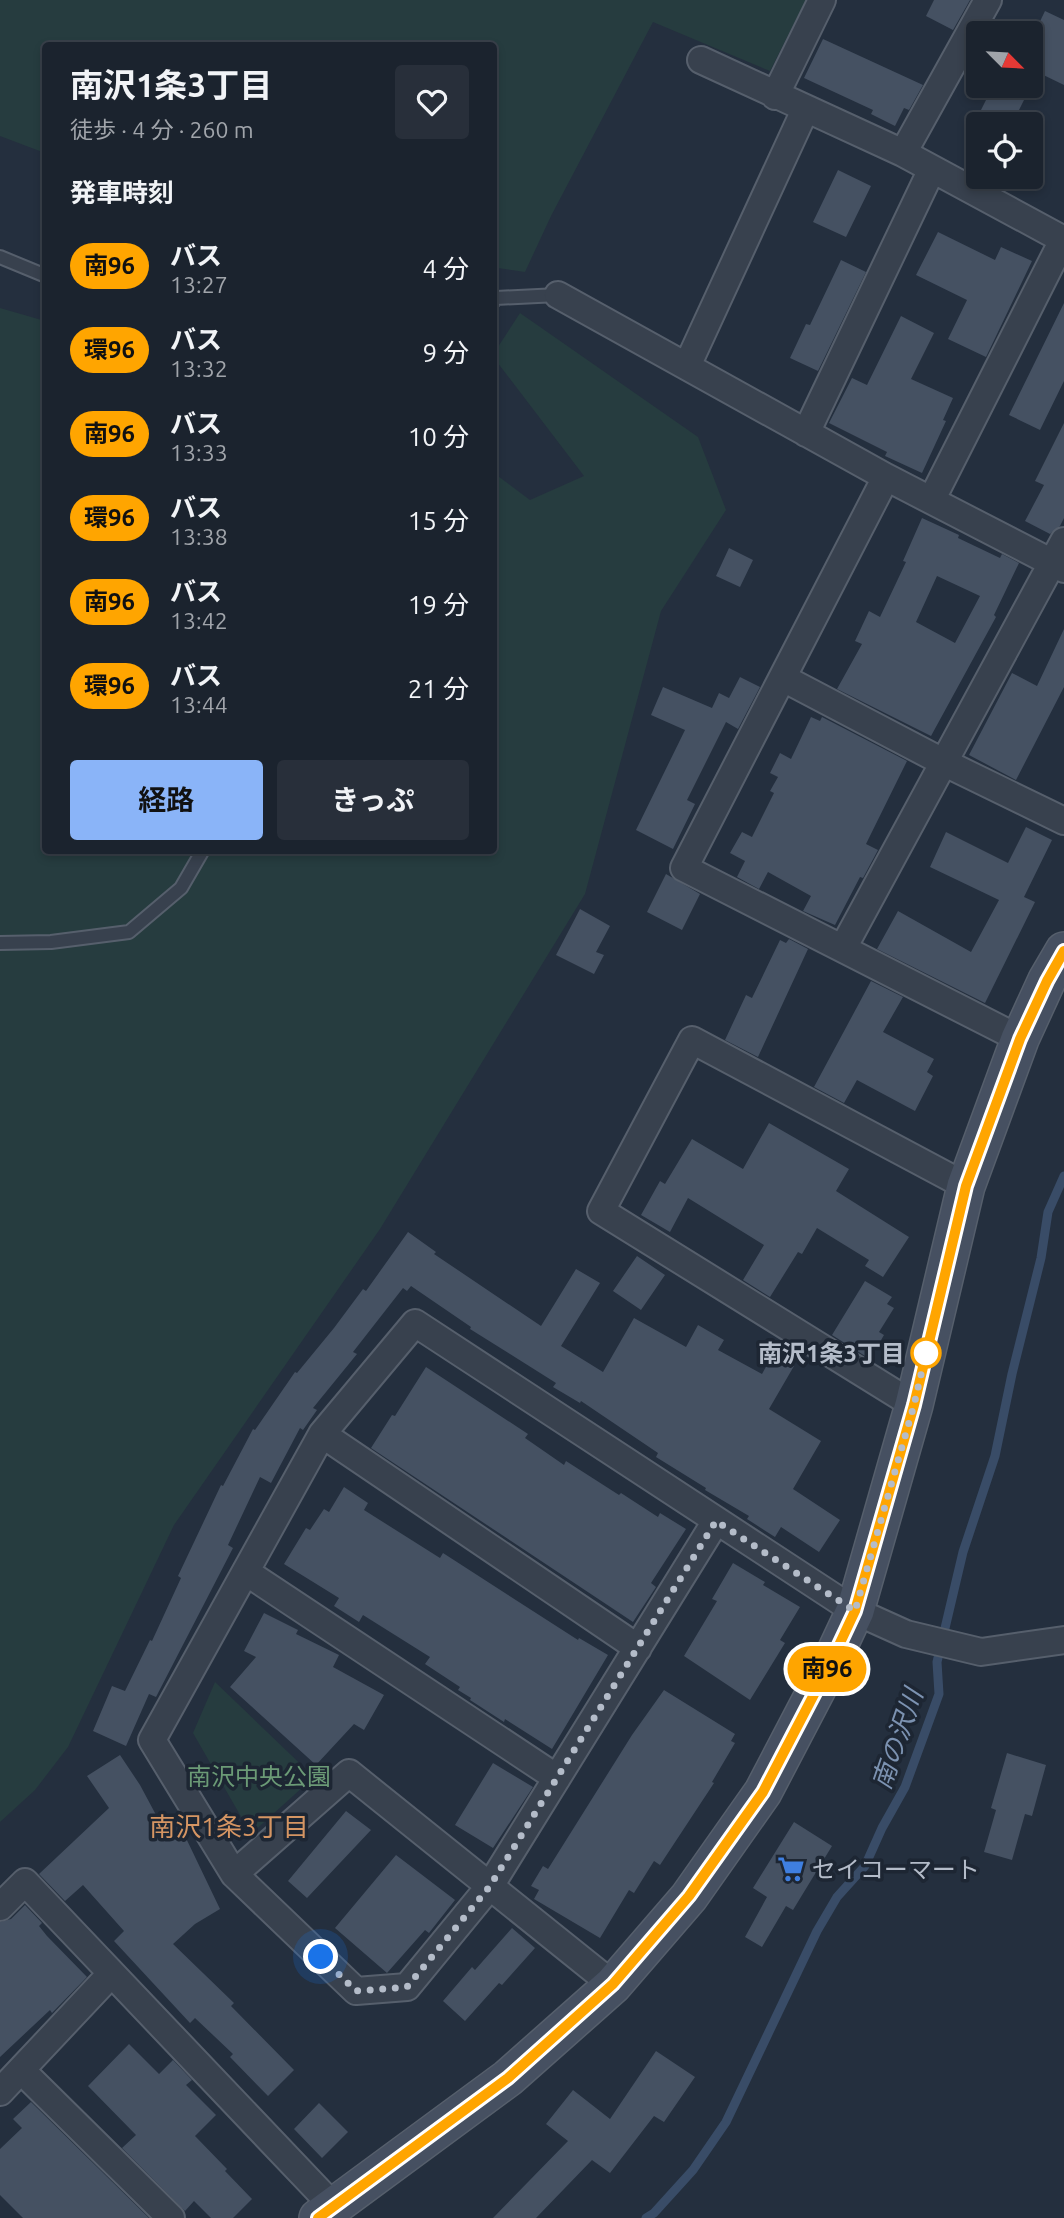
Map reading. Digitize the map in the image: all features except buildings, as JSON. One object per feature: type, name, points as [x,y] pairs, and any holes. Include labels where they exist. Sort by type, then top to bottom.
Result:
[{"type":"street","points":[[775,96],[822,0]]},
{"type":"street","points":[[904,153],[988,0]]},
{"type":"street","points":[[701,61],[904,153],[1063,240],[932,499]]},
{"type":"street","points":[[687,366],[805,110]]},
{"type":"street","points":[[806,433],[932,169]]},
{"type":"street","points":[[558,295],[886,477],[1060,557],[943,762],[843,948]]},
{"type":"street","points":[[886,477],[684,868],[1020,1039]]},
{"type":"street","points":[[783,678],[943,762],[1064,821]]},
{"type":"street","points":[[0,1907],[25,1882],[326,2212],[508,2078],[613,1984],[689,1896],[763,1792],[855,1611],[914,1405],[966,1186],[1020,1039],[1064,951]]},
{"type":"street","points":[[914,1405],[601,1211],[692,1040],[966,1186]]},
{"type":"street","points":[[716,1521],[490,1886],[407,1987],[356,1991],[234,1874],[152,1740],[323,1434],[415,1323],[855,1611],[906,1634],[981,1652],[1053,1644],[1064,1640]]},
{"type":"street","points":[[323,1434],[638,1648]]},
{"type":"street","points":[[246,1572],[557,1778]]},
{"type":"street","points":[[234,1874],[349,1773],[613,1984]]},
{"type":"street","points":[[0,2092],[111,1974]]},
{"type":"street","points":[[21,2070],[171,2218]]},
{"type":"lane","points":[[0,257],[42,274]]},
{"type":"lane","points":[[497,298],[558,295]]},
{"type":"lane","points":[[0,943],[51,942],[129,932],[181,888],[201,854]]},
{"type":"green space","points":[[0,0],[806,0],[770,71],[653,22],[551,216],[525,272],[497,269],[497,42],[42,42],[42,152],[0,136]]},
{"type":"green space","points":[[0,308],[42,320],[42,854],[497,854],[497,475],[530,500],[584,476],[497,362],[497,348],[520,313],[698,437],[726,510],[661,611],[585,894],[380,1229],[174,1525],[68,1747],[35,1790],[0,1822]]},
{"type":"green space","name":"南沢中央公園","points":[[215,1682],[314,1777],[251,1834],[193,1733]]},
{"type":"waterway","name":"南の沢川","points":[[646,2218],[654,2213],[693,2170],[726,2122],[817,1931],[837,1897],[865,1866],[905,1787],[939,1694],[937,1662],[963,1552],[995,1456],[1041,1258],[1048,1212],[1064,1176]]},
{"type":"bus line","name":"南96","points":[[318,2218],[508,2078],[613,1984],[689,1896],[763,1792],[855,1611],[914,1405],[966,1186],[1020,1039],[1064,951]]},
{"type":"place","name":"南沢1条3丁目","points":[[926,1353]]},
{"type":"place","name":"セイコーマート","points":[[791,1869]]},
{"type":"district","name":"南沢1条3丁目","points":[[229,1826]]},
{"type":"route","points":[[321,1957],[356,1991],[407,1987],[490,1886],[716,1521],[855,1611],[914,1405],[926,1353]]}]
